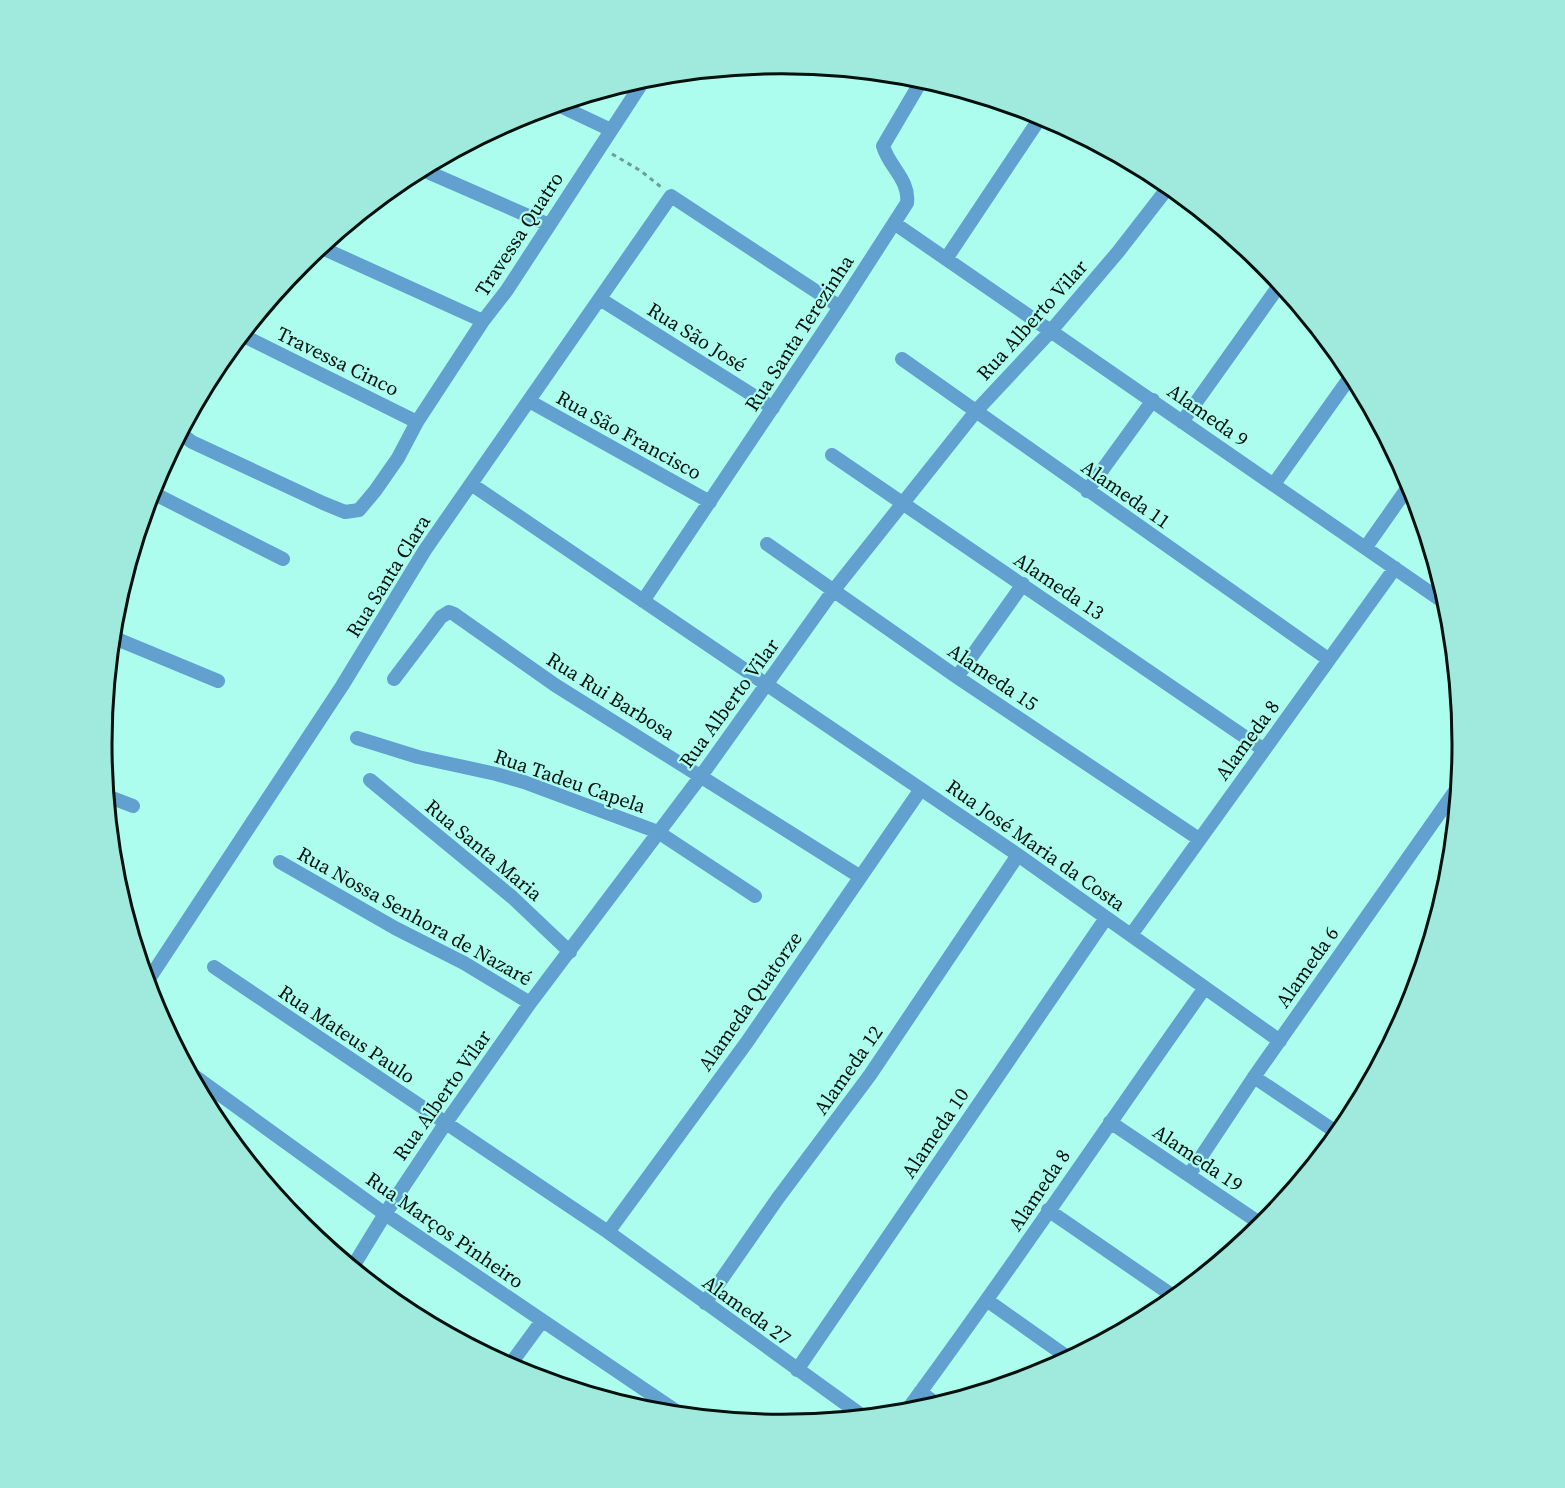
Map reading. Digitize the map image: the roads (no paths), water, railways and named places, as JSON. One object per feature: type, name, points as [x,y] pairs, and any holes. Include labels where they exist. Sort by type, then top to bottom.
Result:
[{"type":"street","name":"Rua Santa Terezinha","points":[[643,601],[907,203],[908,194],[904,184],[888,159],[883,146],[918,87]]},
{"type":"street","name":"Travessa Quatro","points":[[328,251],[483,321],[507,290],[638,89]]},
{"type":"street","points":[[566,109],[611,130]]},
{"type":"street","points":[[946,259],[1036,124]]},
{"type":"street","points":[[431,173],[549,225]]},
{"type":"street","name":"Rua Alberto Vilar","points":[[356,1261],[445,1124],[530,1004],[701,776],[833,591],[977,410],[1050,332],[1118,252],[1164,193]]},
{"type":"street","name":"Rua Santa Clara","points":[[153,973],[342,686],[425,550],[672,196],[840,307]]},
{"type":"street","name":"Alameda 9","points":[[894,223],[1436,597]]},
{"type":"street","points":[[1182,422],[1276,290]]},
{"type":"street","name":"Rua São José","points":[[600,299],[773,408]]},
{"type":"street","points":[[186,438],[323,503],[345,512],[359,510],[398,458],[417,422],[483,321]]},
{"type":"street","name":"Travessa Cinco","points":[[250,338],[417,422]]},
{"type":"street","name":"Alameda 11","points":[[903,360],[1328,659]]},
{"type":"street","points":[[1274,484],[1347,382]]},
{"type":"street","points":[[1087,491],[1153,400]]},
{"type":"street","name":"Rua São Francisco","points":[[529,401],[710,502]]},
{"type":"street","name":"Alameda 13","points":[[832,455],[1264,750]]},
{"type":"street","points":[[471,484],[768,684]]},
{"type":"street","points":[[1366,547],[1404,494]]},
{"type":"street","points":[[160,496],[283,559]]},
{"type":"street","name":"Alameda 15","points":[[767,544],[957,677],[1199,839]]},
{"type":"street","name":"Alameda 8","points":[[1131,935],[1395,568]]},
{"type":"street","points":[[957,677],[1023,584]]},
{"type":"street","name":"Rua Rui Barbosa","points":[[394,679],[441,617],[449,612],[454,614],[555,685],[859,876]]},
{"type":"street","points":[[121,641],[218,681]]},
{"type":"street","name":"Rua José Maria da Costa","points":[[768,684],[1018,855],[1280,1041]]},
{"type":"street","name":"Rua Tadeu Capela","points":[[357,738],[418,757],[524,782],[658,832],[755,896]]},
{"type":"street","name":"Rua Santa Maria","points":[[370,780],[512,897],[570,952]]},
{"type":"street","name":"Alameda Quatorze","points":[[608,1232],[747,1042],[921,789]]},
{"type":"street","name":"Alameda 6","points":[[1189,1175],[1254,1077],[1451,797]]},
{"type":"street","points":[[114,799],[133,806]]},
{"type":"street","name":"Alameda 12","points":[[705,1303],[778,1198],[870,1075],[1018,855]]},
{"type":"street","name":"Rua Nossa Senhora de Nazaré","points":[[280,862],[395,928],[464,963],[530,1004]]},
{"type":"street","name":"Alameda 10","points":[[797,1370],[1106,918]]},
{"type":"street","name":"Rua Mateus Paulo","points":[[214,967],[608,1232]]},
{"type":"street","name":"Alameda 8","points":[[913,1402],[988,1301],[1048,1210],[1204,989]]},
{"type":"street","points":[[1254,1077],[1331,1129]]},
{"type":"street","name":"Rua Marços Pinheiro","points":[[205,1084],[385,1214],[666,1404]]},
{"type":"street","name":"Alameda 19","points":[[1110,1122],[1255,1220]]},
{"type":"street","points":[[1048,1210],[1168,1293]]},
{"type":"street","name":"Alameda 27","points":[[608,1232],[855,1410]]},
{"type":"street","points":[[988,1301],[1061,1353]]},
{"type":"street","points":[[515,1358],[542,1320]]},
{"type":"street","points":[[920,1392],[929,1398]]}]
